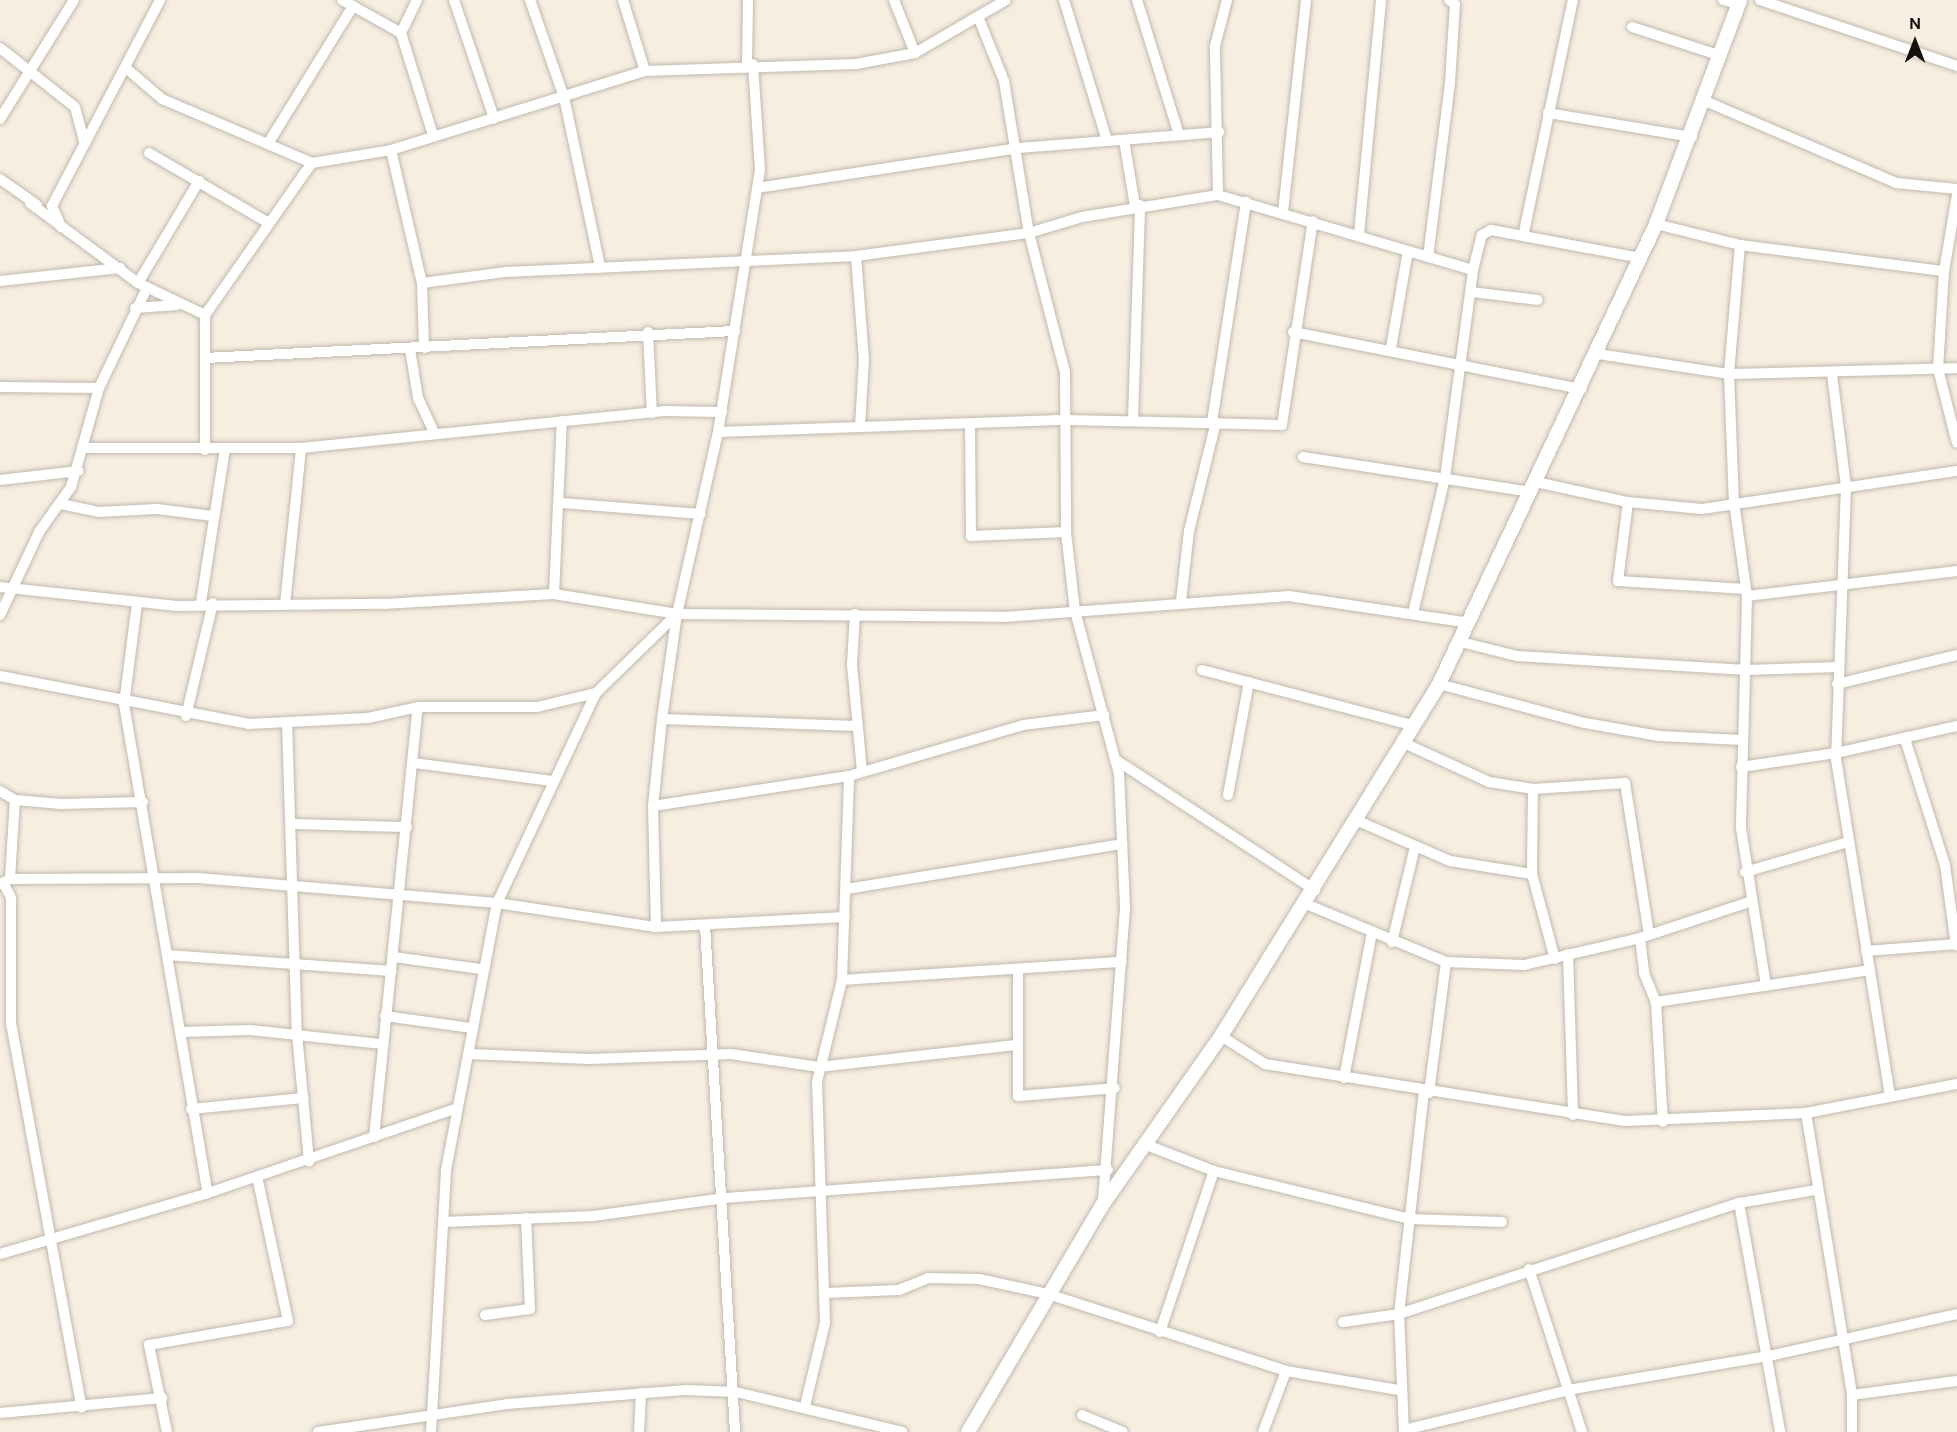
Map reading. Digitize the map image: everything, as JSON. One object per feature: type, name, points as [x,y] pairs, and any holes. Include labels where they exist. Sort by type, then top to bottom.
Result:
[{"type":"street","points":[[0,119],[74,0]]},
{"type":"street","points":[[342,0],[401,33],[433,135]]},
{"type":"street","points":[[401,33],[417,0]]},
{"type":"street","points":[[454,0],[494,118]]},
{"type":"street","points":[[530,0],[564,97],[600,267]]},
{"type":"street","points":[[623,0],[645,71]]},
{"type":"street","points":[[656,927],[653,806],[662,719],[677,614],[722,412],[757,188],[748,0]]},
{"type":"street","points":[[894,0],[915,53]]},
{"type":"street","points":[[126,68],[162,99],[269,141],[312,163],[391,150],[433,135],[645,71],[750,64],[856,64],[915,53],[979,18],[1006,0]]},
{"type":"street","points":[[1064,0],[1107,141]]},
{"type":"street","points":[[1137,0],[1179,135]]},
{"type":"street","points":[[1218,195],[1219,132],[1215,46],[1227,0]]},
{"type":"street","points":[[1284,212],[1306,0]]},
{"type":"street","points":[[1359,234],[1381,0]]},
{"type":"street","points":[[1428,257],[1450,82],[1455,4],[1449,0]]},
{"type":"street","points":[[1524,232],[1573,0]]},
{"type":"street","points":[[968,1432],[1103,1204],[1221,1036],[1358,821],[1439,684],[1598,354],[1656,224],[1692,137],[1739,2],[1723,0]]},
{"type":"street","points":[[1760,0],[1957,66]]},
{"type":"street","points":[[52,206],[126,68],[157,2]]},
{"type":"street","points":[[269,141],[353,6]]},
{"type":"street","points":[[979,18],[1004,81],[1017,148],[1029,233],[1065,372],[1066,532],[1075,611],[1116,760],[1122,843],[1121,962],[1108,1170],[1103,1204]]},
{"type":"street","points":[[1632,27],[1720,56]]},
{"type":"street","points":[[0,48],[29,74],[75,107],[85,144]]},
{"type":"street","points":[[1705,101],[1896,183],[1957,189]]},
{"type":"street","points":[[1548,113],[1692,137]]},
{"type":"street","points":[[757,188],[1017,148],[1219,132]]},
{"type":"street","points":[[1124,140],[1138,205],[1133,420]]},
{"type":"street","points":[[391,150],[422,283],[424,348]]},
{"type":"street","points":[[149,153],[267,222]]},
{"type":"street","points":[[205,450],[205,315],[267,222],[312,163]]},
{"type":"street","points":[[0,179],[142,286],[205,315]]},
{"type":"street","points":[[0,615],[39,532],[61,504],[78,471],[86,447],[99,388],[135,308],[142,286],[199,181]]},
{"type":"street","points":[[422,283],[600,267],[856,256],[1029,233],[1138,205],[1218,195],[1359,234],[1473,270]]},
{"type":"street","points":[[1957,195],[1944,271],[1938,369],[1957,443]]},
{"type":"street","points":[[30,202],[52,206]]},
{"type":"street","points":[[1181,601],[1189,531],[1214,422],[1246,202]]},
{"type":"street","points":[[52,206],[61,227]]},
{"type":"street","points":[[718,432],[970,426],[1067,420],[1282,424],[1293,332],[1313,221]]},
{"type":"street","points":[[1656,224],[1740,245],[1944,271]]},
{"type":"street","points":[[1413,613],[1445,478],[1463,363],[1473,270],[1482,235],[1491,230],[1524,232],[1641,258]]},
{"type":"street","points":[[1740,245],[1729,374],[1734,502],[1746,592],[1747,670],[1741,767],[1745,872],[1766,986]]},
{"type":"street","points":[[1391,348],[1408,251]]},
{"type":"street","points":[[856,256],[864,359],[860,427]]},
{"type":"street","points":[[0,281],[120,268]]},
{"type":"street","points":[[1471,292],[1538,300]]},
{"type":"street","points":[[135,308],[179,305]]},
{"type":"street","points":[[205,358],[410,349],[648,332],[735,331]]},
{"type":"street","points":[[648,332],[652,413]]},
{"type":"street","points":[[1293,332],[1391,348],[1581,389]]},
{"type":"street","points":[[410,349],[418,398],[435,434]]},
{"type":"street","points":[[1598,354],[1729,374],[1832,374],[1957,368]]},
{"type":"street","points":[[1832,374],[1846,487],[1836,753],[1848,842],[1890,1095]]},
{"type":"street","points":[[0,387],[99,388]]},
{"type":"street","points":[[86,447],[205,450],[301,447],[652,413],[722,412]]},
{"type":"street","points":[[554,594],[561,502],[562,421]]},
{"type":"street","points":[[970,426],[971,536],[1066,532]]},
{"type":"street","points":[[285,604],[301,447]]},
{"type":"street","points":[[201,602],[225,449]]},
{"type":"street","points":[[1303,457],[1445,478],[1534,487],[1628,502],[1702,509],[1734,502],[1957,471]]},
{"type":"street","points":[[0,480],[78,471]]},
{"type":"street","points":[[561,502],[701,514]]},
{"type":"street","points":[[1628,502],[1618,581],[1746,592],[1842,588],[1957,571]]},
{"type":"street","points":[[61,504],[98,512],[157,508],[213,516]]},
{"type":"street","points":[[0,587],[137,603],[285,604],[554,594],[677,614],[1004,617],[1181,601],[1289,596],[1470,623]]},
{"type":"street","points":[[137,603],[124,704],[158,878],[167,955],[181,1032],[191,1109],[208,1193]]},
{"type":"street","points":[[186,716],[213,603]]},
{"type":"street","points":[[431,1432],[443,1222],[457,1108],[481,969],[497,903],[596,693],[677,614]]},
{"type":"street","points":[[855,614],[856,726],[861,770]]},
{"type":"street","points":[[1461,642],[1517,656],[1747,670],[1838,667]]},
{"type":"street","points":[[1837,684],[1957,655]]},
{"type":"street","points":[[1202,669],[1415,726]]},
{"type":"street","points":[[0,676],[186,716],[287,723],[368,717],[418,707],[537,707],[596,693]]},
{"type":"street","points":[[1228,795],[1249,682]]},
{"type":"street","points":[[1439,684],[1585,723],[1659,736],[1743,740]]},
{"type":"street","points":[[374,1137],[381,1044],[401,895],[418,707]]},
{"type":"street","points":[[653,806],[849,776],[861,770],[909,762],[1023,724],[1104,715]]},
{"type":"street","points":[[662,719],[856,726]]},
{"type":"street","points":[[287,723],[297,1034],[309,1161]]},
{"type":"street","points":[[1741,767],[1836,753],[1957,726]]},
{"type":"street","points":[[1866,951],[1957,944],[1945,865],[1905,738]]},
{"type":"street","points":[[1404,743],[1489,782],[1533,789],[1625,783],[1645,936],[1644,973],[1656,1002],[1664,1122]]},
{"type":"street","points":[[1116,760],[1315,890]]},
{"type":"street","points":[[414,763],[553,781]]},
{"type":"street","points":[[806,1407],[825,1323],[820,1194],[819,1067],[842,980],[847,889],[849,776]]},
{"type":"street","points":[[1533,789],[1532,874],[1555,959]]},
{"type":"street","points":[[0,791],[15,800],[143,802]]},
{"type":"street","points":[[15,800],[5,882],[11,898],[11,1023],[82,1408]]},
{"type":"street","points":[[1358,821],[1450,861],[1532,874]]},
{"type":"street","points":[[291,824],[407,827]]},
{"type":"street","points":[[1745,872],[1848,842]]},
{"type":"street","points":[[847,889],[1122,843]]},
{"type":"street","points":[[1392,942],[1415,847]]},
{"type":"street","points":[[5,882],[158,878],[293,886],[497,903],[656,927],[845,917]]},
{"type":"street","points":[[1306,904],[1392,942],[1446,962],[1524,964],[1555,959],[1645,936],[1749,902]]},
{"type":"street","points":[[705,925],[711,1054],[725,1198],[736,1392],[735,1432]]},
{"type":"street","points":[[1344,1078],[1372,933]]},
{"type":"street","points":[[1568,954],[1573,1115]]},
{"type":"street","points":[[167,955],[294,960],[391,971]]},
{"type":"street","points":[[394,957],[481,969]]},
{"type":"street","points":[[842,980],[1121,962]]},
{"type":"street","points":[[1446,962],[1409,1220],[1399,1314],[1398,1390],[1404,1431],[1573,1389],[1842,1342],[1957,1314]]},
{"type":"street","points":[[1018,969],[1016,1045],[1018,1096],[1114,1089]]},
{"type":"street","points":[[1656,1002],[1869,970]]},
{"type":"street","points":[[385,1016],[472,1029]]},
{"type":"street","points":[[181,1032],[297,1034],[381,1044]]},
{"type":"street","points":[[1221,1036],[1265,1065],[1426,1093],[1573,1115],[1664,1122],[1806,1113],[1890,1095],[1957,1084]]},
{"type":"street","points":[[468,1054],[589,1059],[711,1054],[819,1067],[1016,1045]]},
{"type":"street","points":[[191,1109],[303,1098]]},
{"type":"street","points":[[0,1254],[53,1242],[309,1161],[457,1108]]},
{"type":"street","points":[[1806,1113],[1816,1191],[1852,1395],[1852,1432]]},
{"type":"street","points":[[1144,1144],[1214,1171],[1409,1220],[1502,1222]]},
{"type":"street","points":[[443,1222],[592,1216],[725,1198],[820,1194],[1108,1170]]},
{"type":"street","points":[[1160,1332],[1214,1171]]},
{"type":"street","points":[[167,1432],[162,1398],[150,1350],[154,1342],[288,1321],[257,1177]]},
{"type":"street","points":[[1343,1322],[1399,1314],[1529,1269],[1739,1203],[1816,1191]]},
{"type":"street","points":[[1739,1203],[1769,1356],[1780,1432]]},
{"type":"street","points":[[485,1315],[530,1309],[526,1218]]},
{"type":"street","points":[[1529,1269],[1573,1389],[1582,1432]]},
{"type":"street","points":[[825,1293],[899,1290],[944,1277],[979,1279],[1048,1294],[1286,1371],[1398,1390]]},
{"type":"street","points":[[1263,1432],[1286,1371]]},
{"type":"street","points":[[1852,1395],[1957,1382]]},
{"type":"street","points":[[318,1432],[431,1414],[641,1393],[736,1392],[806,1407],[902,1432]]},
{"type":"street","points":[[639,1432],[641,1393]]},
{"type":"street","points":[[0,1413],[82,1408],[162,1398]]},
{"type":"street","points":[[1082,1415],[1123,1432]]}]
